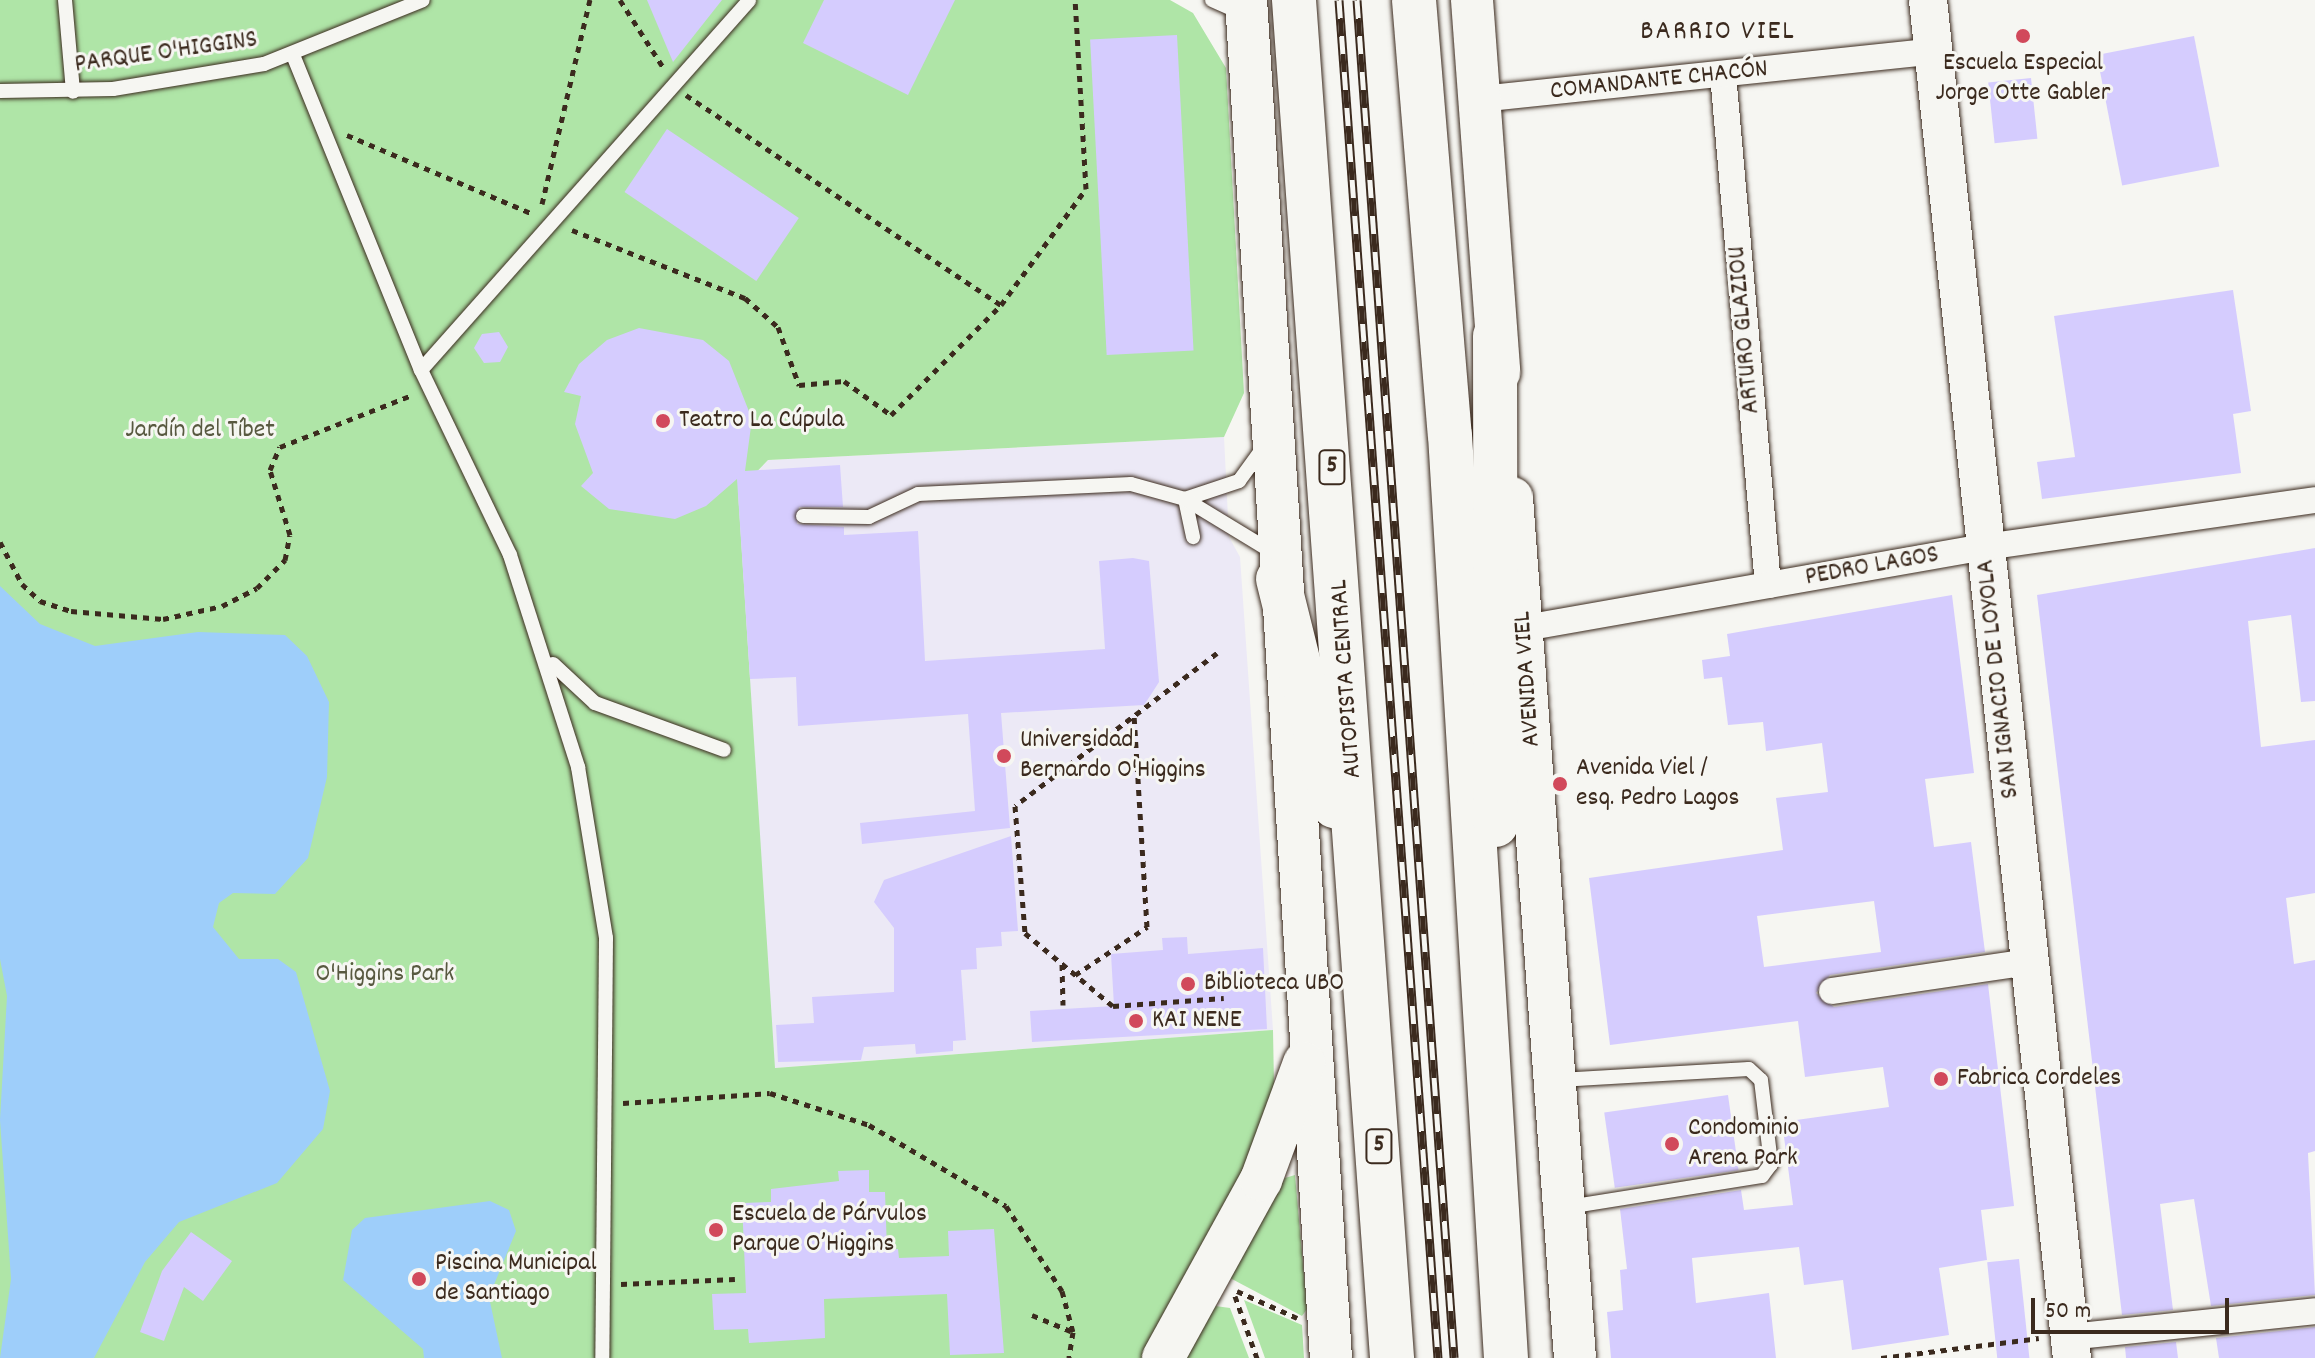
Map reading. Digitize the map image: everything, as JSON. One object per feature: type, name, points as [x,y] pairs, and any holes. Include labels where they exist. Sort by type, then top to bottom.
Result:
[{"type":"highway","name":"AUTOPISTA CENTRAL","points":[[1294,0],[1365,934],[1392,1358]]},
{"type":"highway","points":[[1414,0],[1450,435],[1480,970],[1506,1358]]},
{"type":"highway","points":[[1480,970],[1499,758],[1495,336]]},
{"type":"highway","points":[[1277,568],[1365,934]]},
{"type":"main road","name":"AVENIDA VIEL","points":[[1472,0],[1495,336],[1525,628],[1575,1358]]},
{"type":"main road","points":[[1236,5],[1270,426],[1331,1358]]},
{"type":"main road","points":[[1163,1358],[1261,1180],[1310,1047]]},
{"type":"street","name":"SAN IGNACIO DE LOYOLA","points":[[1928,0],[2070,1348]]},
{"type":"street","name":"COMANDANTE CHACÓN","points":[[1480,99],[1933,51]]},
{"type":"street","name":"ARTURO GLAZIOU","points":[[1723,74],[1768,585]]},
{"type":"street","name":"PEDRO LAGOS","points":[[1525,628],[1985,547],[2315,500]]},
{"type":"street","points":[[1832,991],[2029,962]]},
{"type":"street","points":[[2070,1348],[2315,1311]]},
{"type":"lane","points":[[65,0],[73,92]]},
{"type":"lane","name":"PARQUE O'HIGGINS","points":[[0,91],[73,92],[195,78],[293,55],[423,0]]},
{"type":"lane","points":[[421,370],[676,89],[749,0]]},
{"type":"lane","points":[[293,55],[421,370],[495,518],[547,657],[600,877],[606,1107],[602,1358]]},
{"type":"lane","points":[[1185,499],[1239,481],[1270,426]]},
{"type":"lane","points":[[803,516],[869,517],[918,494],[1105,484],[1185,499],[1277,568]]},
{"type":"lane","points":[[1185,499],[1193,537]]},
{"type":"lane","points":[[547,657],[595,703],[724,750]]},
{"type":"lane","points":[[1555,1080],[1749,1069],[1761,1080],[1771,1164],[1762,1176],[1564,1208]]},
{"type":"path","points":[[539,216],[590,0]]},
{"type":"path","points":[[620,0],[676,89],[1001,305]]},
{"type":"path","points":[[319,124],[554,223],[745,298],[778,327],[799,385],[844,381],[891,415],[1001,305],[1086,189],[1075,0]]},
{"type":"path","points":[[0,542],[22,584],[40,601],[71,611],[163,619],[222,606],[257,588],[289,550],[270,470],[280,447],[432,389]]},
{"type":"path","points":[[1217,653],[1015,806],[1025,933],[1113,1006],[1224,998]]},
{"type":"path","points":[[1075,975],[1147,927],[1134,716]]},
{"type":"path","points":[[1062,964],[1063,1005]]},
{"type":"path","points":[[606,1107],[660,1095],[770,1093],[869,1125],[1006,1206],[1062,1291],[1073,1332],[1069,1358]]},
{"type":"path","points":[[604,1285],[735,1279]]},
{"type":"path","points":[[1257,1358],[1233,1288],[1304,1321]]},
{"type":"path","points":[[1032,1315],[1073,1332]]},
{"type":"path","points":[[1881,1358],[2070,1348]]},
{"type":"shaded area","name":"Universidad Bernardo O'Higgins","points":[[1224,437],[1229,537],[1240,557],[1273,1030],[774,1068],[738,491],[768,460]]},
{"type":"green space","name":"O'Higgins Park","points":[[0,0],[1170,0],[1193,13],[1226,68],[1244,393],[1224,437],[768,460],[738,491],[775,1068],[1273,1030],[1274,1085],[1250,1162],[1145,1358],[0,1358]]},
{"type":"green space","points":[[1295,1175],[1307,1309],[1302,1316],[1230,1278],[1285,1178]]},
{"type":"green space","points":[[1244,1300],[1302,1325],[1304,1358],[1265,1358]]},
{"type":"green space","points":[[1208,1305],[1230,1308],[1249,1358],[1181,1358]]},
{"type":"water","points":[[0,586],[40,624],[95,646],[198,632],[285,635],[307,656],[329,702],[327,777],[308,858],[275,894],[233,893],[219,903],[213,927],[239,959],[278,959],[296,972],[330,1091],[323,1129],[277,1183],[179,1222],[145,1262],[94,1358],[0,1358],[11,1279],[0,1120],[7,996],[0,959]]},
{"type":"water","name":"Piscina Municipal de Santiago","points":[[490,1201],[509,1210],[516,1231],[489,1297],[502,1358],[424,1358],[423,1349],[343,1280],[352,1230],[365,1218]]},
{"type":"building","points":[[647,0],[722,0],[673,62]]},
{"type":"building","points":[[824,0],[955,0],[908,95],[803,43]]},
{"type":"building","points":[[1177,35],[1194,351],[1107,355],[1090,40]]},
{"type":"building","points":[[2194,36],[2219,167],[2122,185],[2097,55]]},
{"type":"building","points":[[2031,78],[2037,139],[1995,143],[1988,82]]},
{"type":"building","points":[[667,129],[799,218],[756,281],[625,192]]},
{"type":"building","points":[[2233,290],[2251,411],[2233,414],[2241,473],[2042,499],[2037,462],[2075,457],[2054,316]]},
{"type":"building","points":[[639,328],[703,340],[729,361],[752,419],[745,471],[840,465],[843,507],[799,507],[797,524],[844,527],[844,535],[918,531],[925,661],[1105,649],[1099,561],[1133,558],[1149,561],[1159,682],[1144,705],[1001,713],[1010,828],[862,844],[860,823],[975,811],[968,714],[798,726],[796,677],[750,679],[737,479],[706,506],[675,519],[609,509],[581,486],[593,473],[575,424],[581,396],[564,392],[579,364],[607,340]]},
{"type":"building","points":[[499,332],[508,347],[500,362],[484,363],[474,348],[482,334]]},
{"type":"building","points":[[2315,548],[2315,701],[2301,702],[2291,615],[2248,621],[2261,747],[2315,740],[2315,893],[2286,898],[2294,964],[2315,960],[2315,1151],[2308,1153],[2315,1295],[2211,1306],[2194,1199],[2160,1204],[2173,1310],[2122,1315],[2037,595]]},
{"type":"building","points":[[1952,595],[1974,773],[1925,779],[1934,847],[1971,842],[1985,952],[1830,975],[1816,993],[1834,1007],[1988,984],[2014,1206],[1981,1210],[1987,1260],[1939,1268],[1949,1335],[1852,1350],[1843,1280],[1804,1285],[1799,1247],[1692,1258],[1696,1303],[1769,1293],[1776,1358],[1611,1358],[1607,1312],[1623,1310],[1620,1270],[1627,1269],[1620,1209],[1741,1190],[1744,1210],[1793,1205],[1782,1122],[1889,1107],[1883,1067],[1805,1077],[1798,1021],[1610,1045],[1589,878],[1783,850],[1776,798],[1828,792],[1822,743],[1766,751],[1763,722],[1728,725],[1722,677],[1704,679],[1702,660],[1730,656],[1727,634]],"holes":[[[1874,901],[1881,952],[1764,967],[1757,916]]]},
{"type":"building","points":[[1011,836],[1018,931],[1001,932],[1002,946],[976,948],[977,969],[961,970],[966,1040],[953,1041],[953,1051],[916,1054],[915,1044],[864,1047],[861,1060],[778,1062],[776,1025],[814,1023],[812,997],[894,992],[894,928],[874,902],[884,880]]},
{"type":"building","points":[[1187,937],[1188,954],[1263,948],[1267,1029],[1032,1042],[1030,1011],[1114,1006],[1111,954],[1163,950],[1162,938]]},
{"type":"building","name":"Condominio Arena Park","points":[[1728,1095],[1739,1170],[1615,1188],[1604,1112]]},
{"type":"building","points":[[869,1170],[869,1192],[885,1192],[887,1250],[898,1249],[899,1258],[949,1256],[948,1231],[994,1229],[1004,1353],[950,1355],[947,1294],[824,1299],[825,1338],[749,1343],[748,1329],[714,1330],[712,1294],[746,1293],[742,1203],[771,1202],[771,1189],[839,1181],[838,1171]]},
{"type":"building","points":[[191,1232],[232,1261],[203,1301],[184,1287],[164,1341],[140,1332],[162,1271]]},
{"type":"building","points":[[2019,1259],[2029,1358],[1997,1358],[1987,1262]]},
{"type":"building","points":[[2315,1327],[2315,1358],[2219,1358],[2216,1338]]},
{"type":"building","points":[[2176,1342],[2178,1358],[2126,1358],[2125,1347]]},
{"type":"railway","points":[[1339,0],[1438,1358]]},
{"type":"railway","points":[[1357,0],[1454,1358]]},
{"type":"place","name":"Escuela Especial Jorge Otte Gabler","points":[[2023,36]]},
{"type":"place","name":"Teatro La Cúpula","points":[[663,421]]},
{"type":"place","name":"Universidad Bernardo O'Higgins","points":[[1004,756]]},
{"type":"place","name":"Avenida Viel / esq. Pedro Lagos","points":[[1560,784]]},
{"type":"place","name":"Biblioteca UBO","points":[[1188,984]]},
{"type":"place","name":"KAI NENE","points":[[1136,1021]]},
{"type":"place","name":"Fabrica Cordeles","points":[[1941,1079]]},
{"type":"place","name":"Condominio Arena Park","points":[[1672,1144]]},
{"type":"place","name":"Escuela de Párvulos Parque O’Higgins","points":[[716,1230]]},
{"type":"place","name":"Piscina Municipal de Santiago","points":[[419,1279]]},
{"type":"district","name":"BARRIO VIEL","points":[[1718,33]]},
{"type":"park label","name":"Jardín del Tíbet","points":[[200,431]]}]
